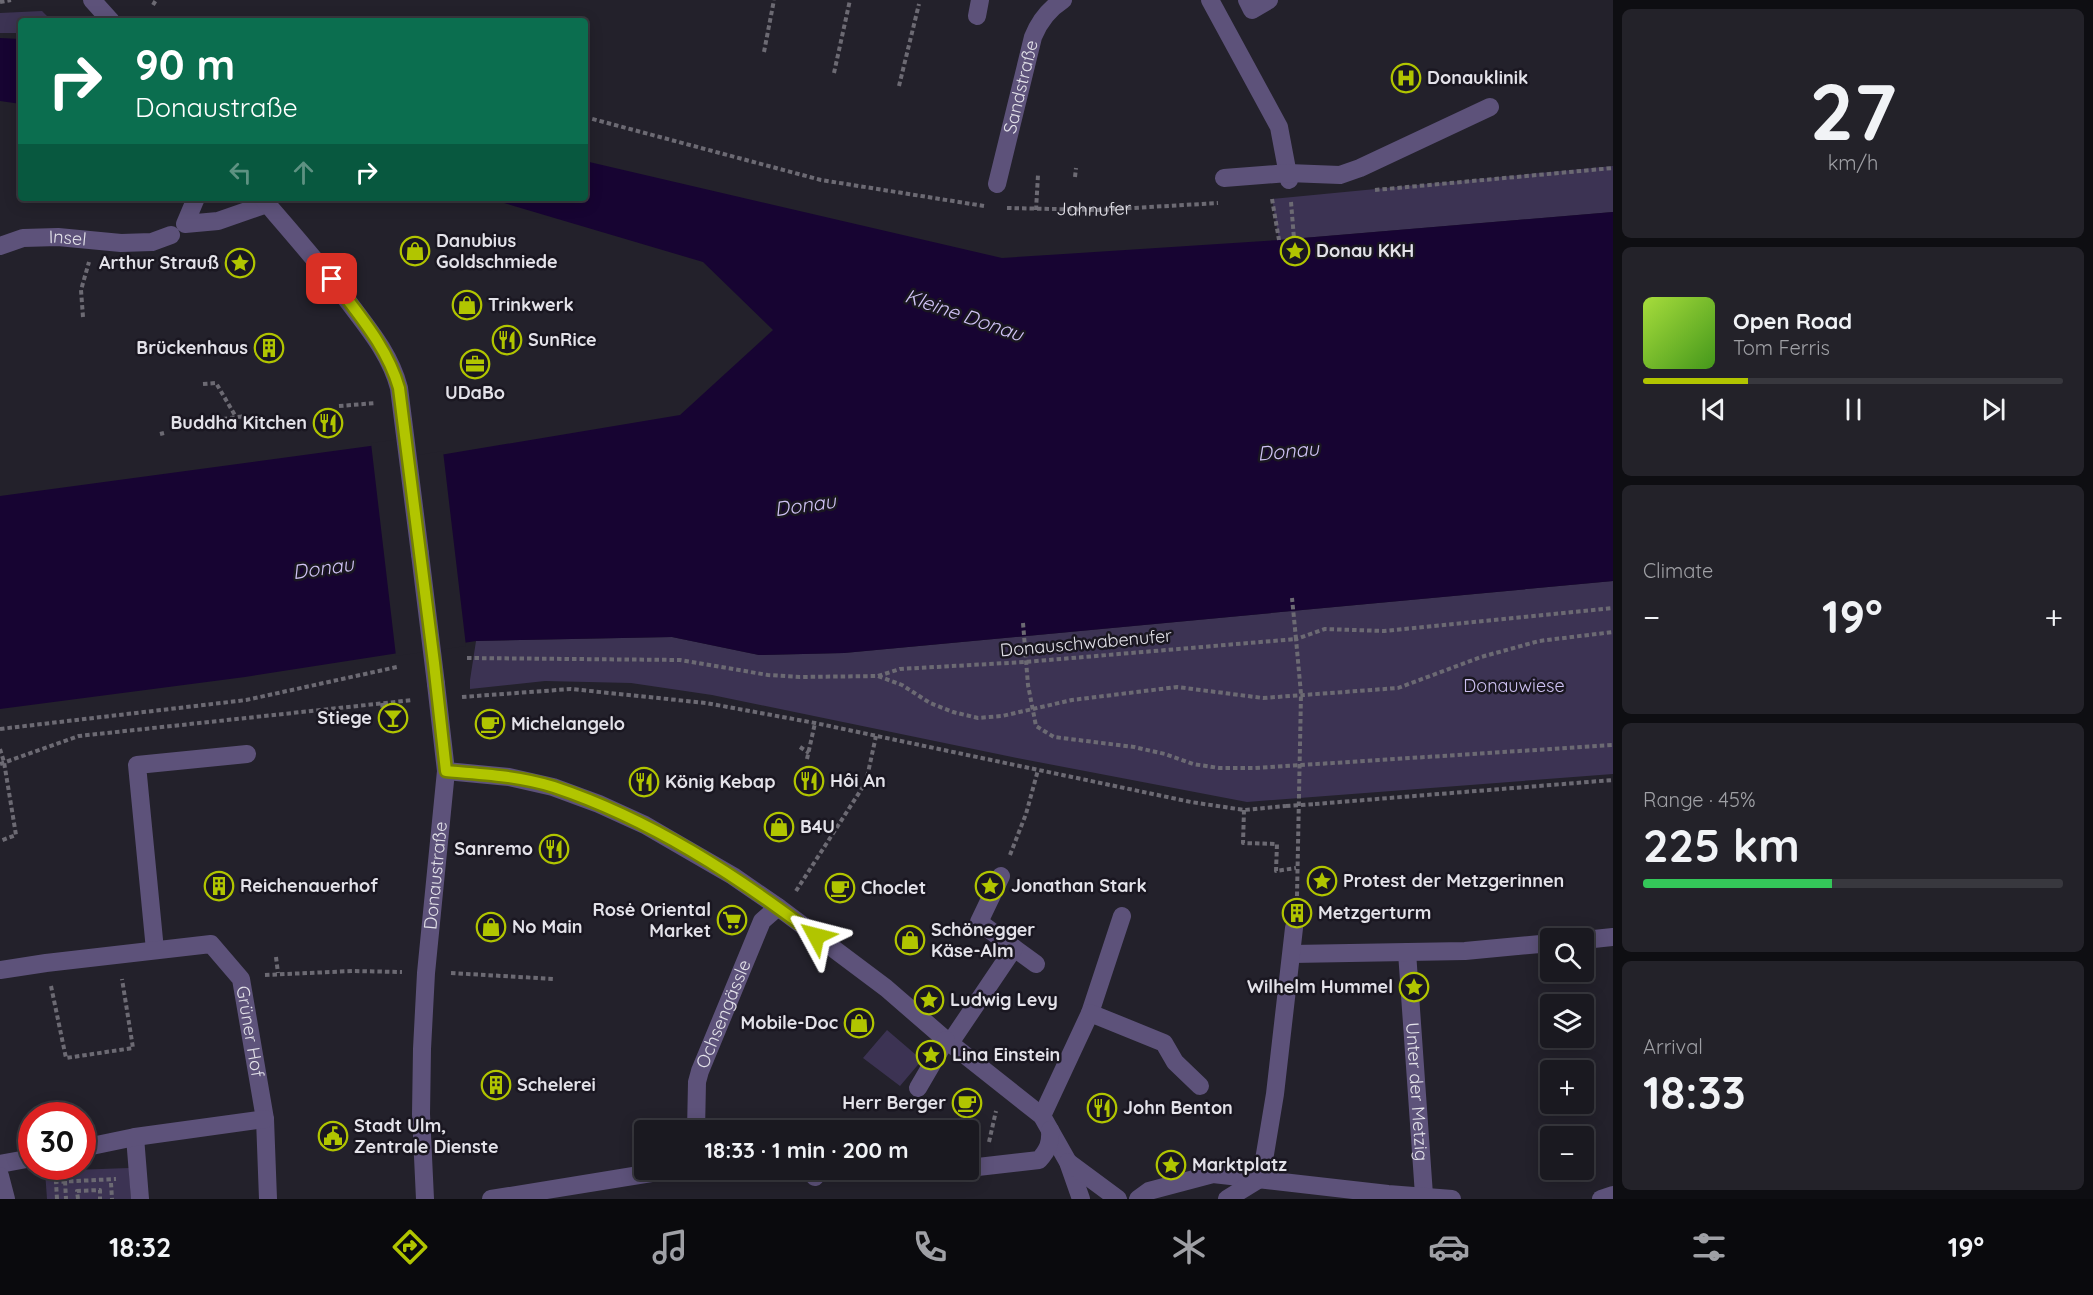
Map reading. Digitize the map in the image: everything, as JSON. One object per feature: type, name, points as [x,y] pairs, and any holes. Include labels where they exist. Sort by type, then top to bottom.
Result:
[{"type":"street","points":[[92,0],[108,18]]},
{"type":"street","name":"Sandstraße","points":[[998,184],[1033,37],[1053,6],[1063,0]]},
{"type":"street","points":[[1210,0],[1279,127],[1289,183]]},
{"type":"street","points":[[1247,0],[1252,9],[1269,0]]},
{"type":"street","points":[[1224,178],[1289,183],[1340,175],[1360,168],[1490,107]]},
{"type":"street","points":[[195,201],[185,224],[218,221],[265,201]]},
{"type":"street","name":"Donaustraße","points":[[265,201],[332,279],[379,342],[395,374],[403,420],[446,771],[426,973],[421,1114],[425,1199]]},
{"type":"street","name":"Insel","points":[[0,246],[23,238],[58,237],[121,243],[152,242],[171,235]]},
{"type":"street","points":[[155,950],[137,765],[247,754]]},
{"type":"street","points":[[446,771],[509,777],[553,787],[599,804],[655,830],[733,876],[886,988],[948,1042],[1001,1082],[1046,1123],[1068,1162],[1081,1199]]},
{"type":"street","points":[[1001,876],[979,922],[1036,964]]},
{"type":"street","name":"Ochsengässle","points":[[696,1120],[697,1082],[700,1071],[762,921],[778,907]]},
{"type":"street","points":[[979,1172],[1039,1160],[1047,1151],[1051,1141],[1046,1123],[1090,1013],[1122,916]]},
{"type":"street","points":[[1227,1199],[1261,1178],[1275,1094],[1294,928]]},
{"type":"street","points":[[1594,939],[1613,937]]},
{"type":"street","name":"Grüner Hof","points":[[0,970],[211,944],[241,979],[265,1119],[268,1199]]},
{"type":"street","points":[[1292,954],[1465,951],[1540,944]]},
{"type":"street","points":[[918,1088],[1014,948]]},
{"type":"street","name":"Unter der Metzig","points":[[1407,952],[1424,1196]]},
{"type":"street","points":[[1090,1013],[1164,1043],[1175,1062],[1200,1086]]},
{"type":"street","points":[[96,1145],[135,1137],[265,1119]]},
{"type":"street","points":[[135,1137],[140,1199]]},
{"type":"street","points":[[0,1164],[18,1161]]},
{"type":"street","points":[[1068,1162],[1118,1199]]},
{"type":"street","points":[[1138,1199],[1149,1191],[1213,1174],[1261,1178],[1387,1197],[1424,1196],[1452,1199]]},
{"type":"street","points":[[0,1176],[6,1199]]},
{"type":"street","points":[[491,1199],[634,1176]]},
{"type":"path","points":[[0,2],[11,0]]},
{"type":"path","points":[[153,5],[156,0]]},
{"type":"path","points":[[764,52],[774,0]]},
{"type":"path","points":[[834,73],[850,0]]},
{"type":"path","points":[[899,86],[919,4]]},
{"type":"path","points":[[588,118],[821,180],[992,207]]},
{"type":"path","points":[[1075,177],[1076,168]]},
{"type":"path","points":[[1369,190],[1613,168]]},
{"type":"path","points":[[1036,210],[1038,175]]},
{"type":"path","points":[[1289,183],[1295,251]]},
{"type":"path","points":[[1261,200],[1281,198]]},
{"type":"path","points":[[1272,199],[1279,240]]},
{"type":"path","name":"Jahnufer","points":[[1003,208],[1110,210],[1227,202]]},
{"type":"path","points":[[83,317],[81,290],[90,260],[92,241]]},
{"type":"path","points":[[203,384],[216,383],[236,417]]},
{"type":"path","points":[[339,406],[374,403]]},
{"type":"path","points":[[208,421],[246,416]]},
{"type":"path","points":[[1292,598],[1302,694],[1297,896]]},
{"type":"path","name":"Donauschwabenufer","points":[[878,676],[900,669],[1025,663],[1296,639],[1325,629],[1384,631],[1613,608]]},
{"type":"path","points":[[1023,623],[1025,663],[1036,726],[1054,737],[1134,747],[1165,754],[1193,764],[1219,768],[1613,745]]},
{"type":"path","points":[[467,658],[680,660],[768,675],[878,676],[902,685],[930,702],[953,712],[978,718],[1002,716],[1072,700],[1177,687],[1263,698],[1398,688],[1481,657],[1539,641],[1613,632]]},
{"type":"path","points":[[0,729],[246,700],[398,667]]},
{"type":"path","points":[[2,763],[80,736],[382,703],[437,692],[571,689],[706,703],[814,723],[1191,802],[1244,810],[1613,780]]},
{"type":"path","points":[[382,703],[385,727],[393,726]]},
{"type":"path","points":[[807,759],[814,723]]},
{"type":"path","points":[[778,907],[799,888],[866,782],[876,736]]},
{"type":"path","points":[[800,747],[810,753]]},
{"type":"path","points":[[0,749],[16,835],[0,841]]},
{"type":"path","points":[[1001,876],[1026,814],[1038,770]]},
{"type":"path","points":[[1244,810],[1244,843],[1277,844],[1276,871],[1296,868]]},
{"type":"path","points":[[46,963],[66,1058],[133,1048],[118,954]]},
{"type":"path","points":[[276,957],[278,974]]},
{"type":"path","points":[[291,973],[352,971],[485,974],[554,980]]},
{"type":"path","points":[[979,1172],[1001,1082]]},
{"type":"path","points":[[111,1179],[112,1199]]},
{"type":"path","points":[[96,1180],[117,1179],[118,1189]]},
{"type":"path","points":[[57,1199],[56,1182],[87,1180],[88,1191]]},
{"type":"path","points":[[65,1181],[66,1199]]},
{"type":"path","points":[[78,1199],[77,1191],[100,1190],[100,1199]]},
{"type":"green space","points":[[42,11],[49,18],[18,18],[18,33],[0,33],[0,13]]},
{"type":"green space","points":[[1613,166],[1613,212],[1279,240],[1272,199]]},
{"type":"green space","name":"Donauwiese","points":[[1613,581],[1613,774],[1247,802],[1017,758],[712,695],[631,683],[545,681],[470,689],[476,641],[672,637],[759,655],[844,653]]},
{"type":"green space","points":[[887,1030],[922,1060],[900,1086],[863,1058]]},
{"type":"green space","points":[[129,1168],[131,1199],[47,1199],[46,1180],[96,1180],[96,1169]]},
{"type":"water","points":[[0,38],[18,39],[18,104],[0,101]]},
{"type":"water","points":[[588,162],[1002,258],[1279,240],[1613,212],[1613,581],[844,653],[759,655],[672,637],[476,641],[245,677],[0,709],[0,496],[407,441],[410,460],[680,415],[773,330],[703,262],[497,201],[588,201]]},
{"type":"pier","points":[[407,438],[412,456],[443,451],[466,646],[396,656],[371,443]]},
{"type":"place","name":"Donauklinik","points":[[1406,78]]},
{"type":"place","name":"Danubius Goldschmiede","points":[[415,251]]},
{"type":"place","name":"Donau KKH","points":[[1295,251]]},
{"type":"place","name":"Arthur Strauß","points":[[240,263]]},
{"type":"place","name":"Trinkwerk","points":[[467,305]]},
{"type":"place","name":"SunRice","points":[[507,340]]},
{"type":"place","name":"Brückenhaus","points":[[269,348]]},
{"type":"place","name":"UDaBo","points":[[475,364]]},
{"type":"place","name":"Buddha Kitchen","points":[[328,423]]},
{"type":"place","name":"Stiege","points":[[393,718]]},
{"type":"place","name":"Michelangelo","points":[[490,724]]},
{"type":"place","name":"Hôi An","points":[[809,781]]},
{"type":"place","name":"König Kebap","points":[[644,782]]},
{"type":"place","name":"B4U","points":[[779,827]]},
{"type":"place","name":"Sanremo","points":[[554,849]]},
{"type":"place","name":"Protest der Metzgerinnen","points":[[1322,881]]},
{"type":"place","name":"Reichenauerhof","points":[[219,886]]},
{"type":"place","name":"Jonathan Stark","points":[[990,886]]},
{"type":"place","name":"Choclet","points":[[840,888]]},
{"type":"place","name":"Metzgerturm","points":[[1297,913]]},
{"type":"place","name":"Rosė Oriental Market","points":[[732,920]]},
{"type":"place","name":"No Main","points":[[491,927]]},
{"type":"place","name":"Schönegger Käse-Alm","points":[[910,940]]},
{"type":"place","name":"Wilhelm Hummel","points":[[1414,987]]},
{"type":"place","name":"Ludwig Levy","points":[[929,1000]]},
{"type":"place","name":"Mobile-Doc","points":[[859,1023]]},
{"type":"place","name":"Lina Einstein","points":[[931,1055]]},
{"type":"place","name":"Schelerei","points":[[496,1085]]},
{"type":"place","name":"Herr Berger","points":[[967,1103]]},
{"type":"place","name":"John Benton","points":[[1102,1108]]},
{"type":"place","name":"Stadt Ulm, Zentrale Dienste","points":[[333,1136]]},
{"type":"place","name":"Marktplatz","points":[[1171,1165]]},
{"type":"route","points":[[332,279],[379,342],[395,374],[399,388],[446,771],[509,777],[553,787],[599,804],[645,825],[733,876],[816,936]]},
{"type":"water label","name":"Kleine Donau","points":[[964,315]]},
{"type":"water label","name":"Donau","points":[[1288,451]]},
{"type":"water label","name":"Donau","points":[[805,505]]},
{"type":"water label","name":"Donau","points":[[323,568]]}]
